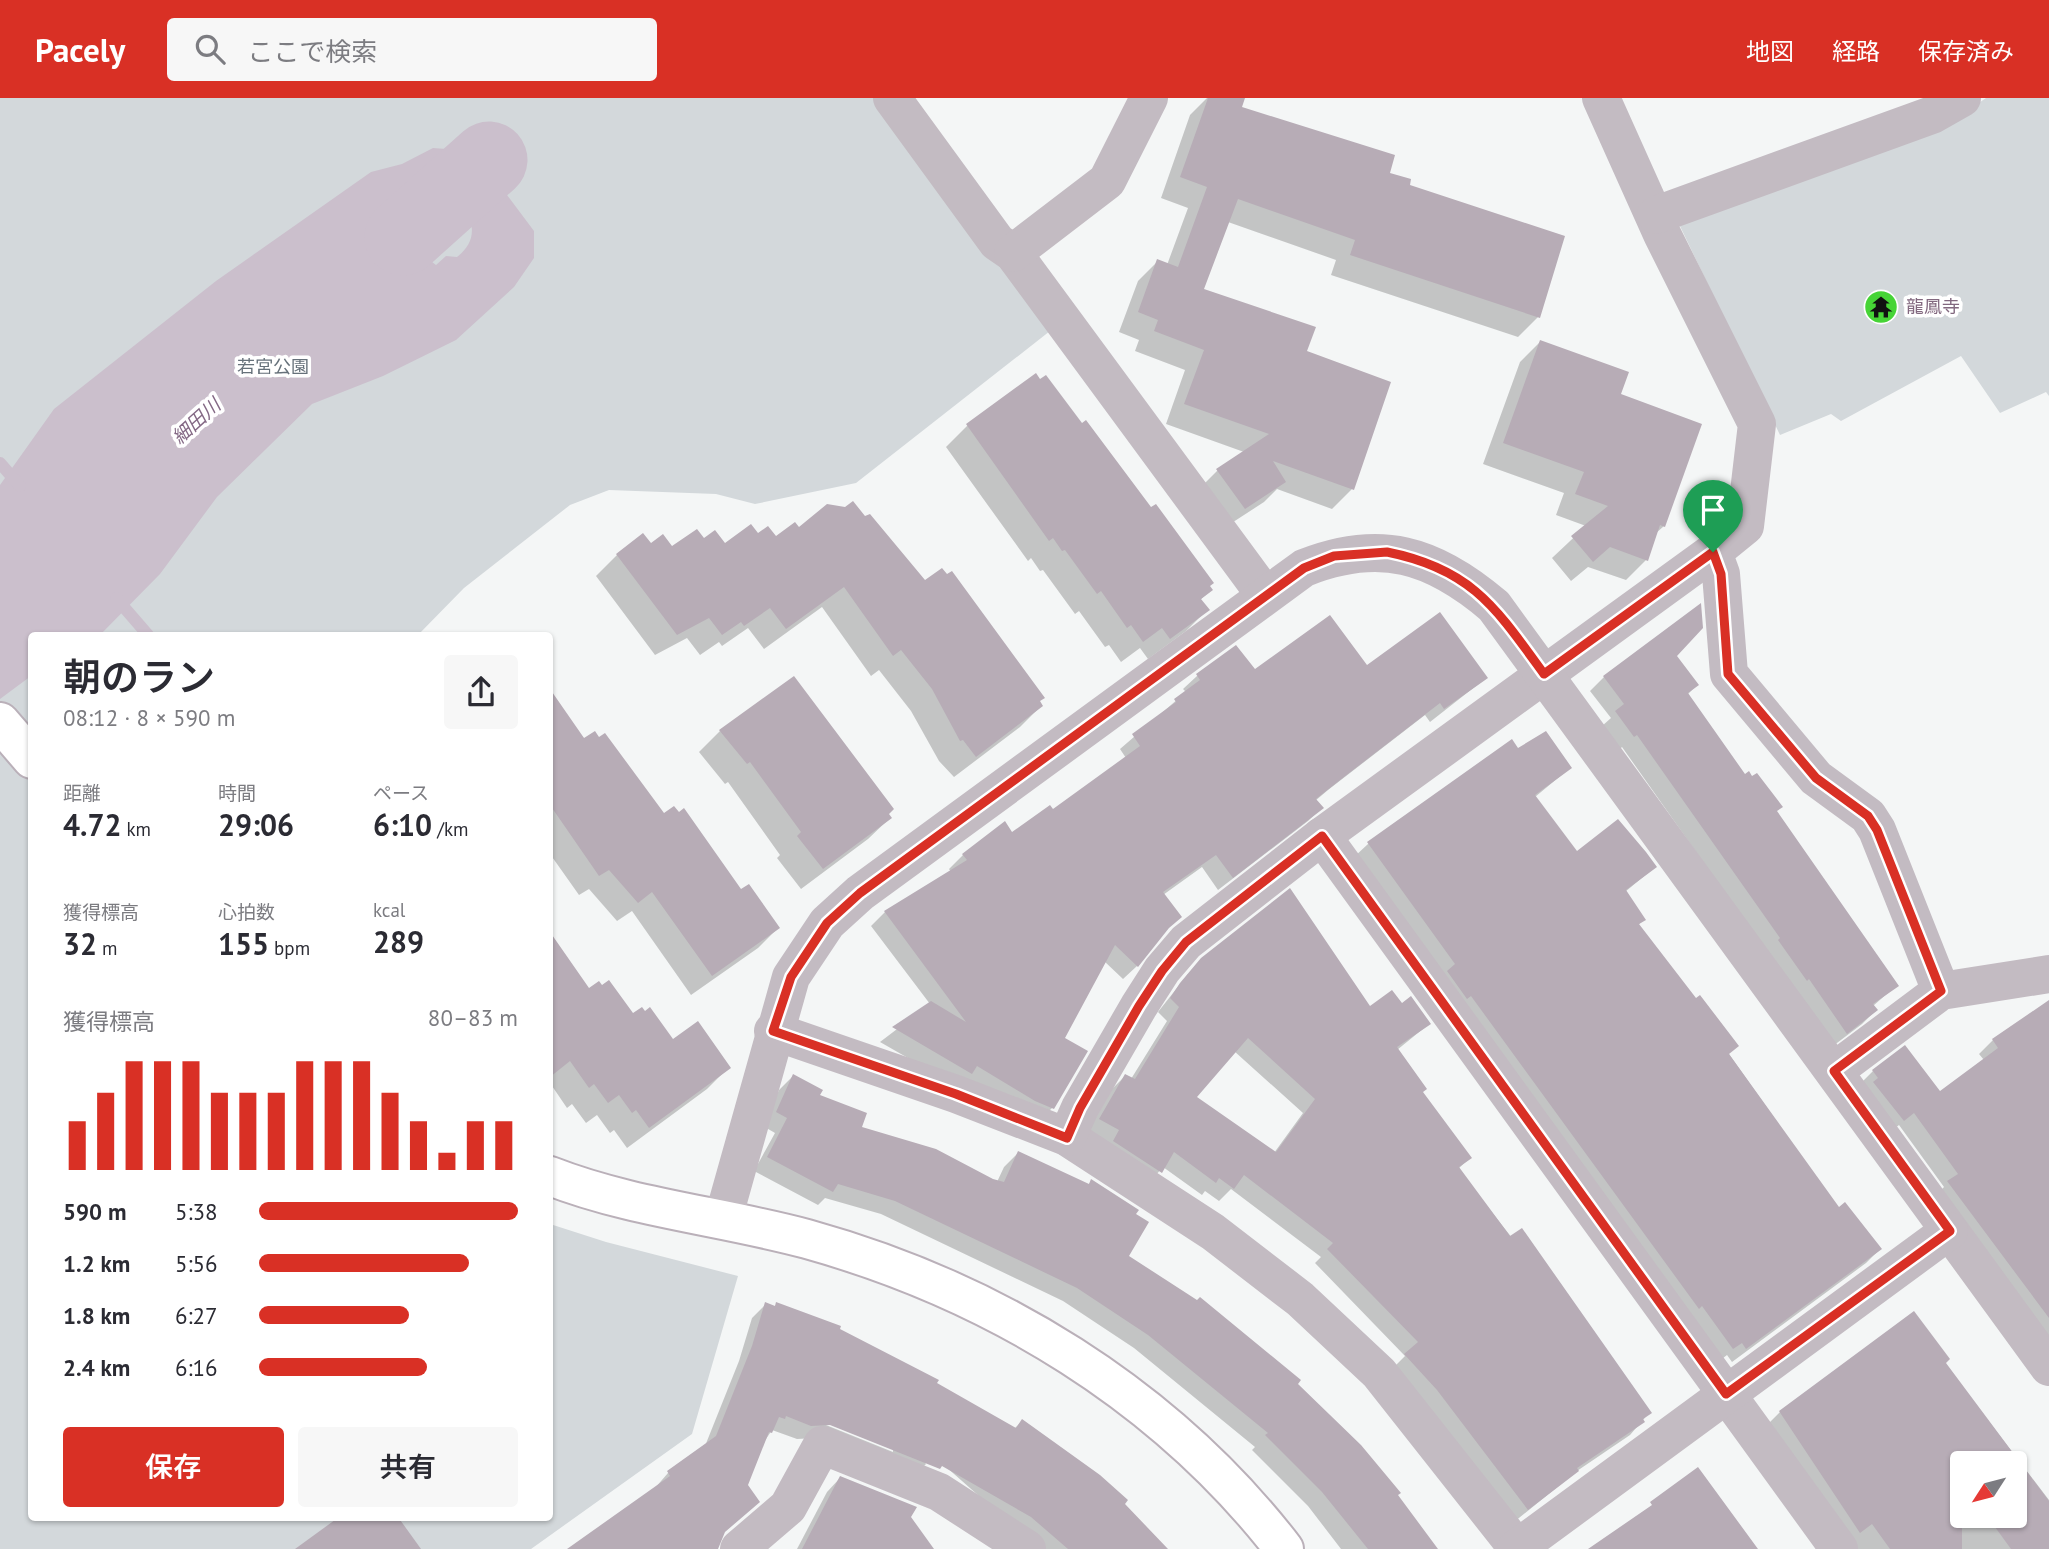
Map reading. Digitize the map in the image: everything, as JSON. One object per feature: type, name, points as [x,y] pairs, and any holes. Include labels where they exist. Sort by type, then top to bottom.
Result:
[{"type":"street","points":[[892,98],[997,242],[1013,253],[1265,595]]},
{"type":"street","points":[[1013,253],[1107,181],[1149,98]]},
{"type":"street","points":[[1067,1138],[1080,1108],[1139,1006],[1162,971],[1186,942],[1322,836],[1745,526],[1757,424],[1662,234],[1656,215],[1601,98]]},
{"type":"street","points":[[1656,215],[1932,115],[1962,98]]},
{"type":"street","points":[[723,1219],[773,1031],[791,977],[827,923],[860,893],[1304,568],[1334,556],[1387,552],[1417,558],[1469,585],[1494,606],[2049,1367]]},
{"type":"street","points":[[1713,552],[1721,574],[1728,674],[1816,778],[1868,816],[1877,830],[1941,991]]},
{"type":"street","points":[[0,722],[28,754]]},
{"type":"street","points":[[1322,836],[1839,1549]]},
{"type":"street","points":[[1834,1071],[1941,991],[2049,974]]},
{"type":"street","points":[[773,1031],[956,1094],[1067,1138],[1213,1232],[1300,1299],[1379,1373],[1517,1549],[1950,1231]]},
{"type":"street","points":[[553,1177],[587,1191],[809,1240],[897,1270],[989,1310],[1051,1342],[1101,1374],[1192,1446],[1231,1486],[1284,1549]]},
{"type":"street","points":[[739,1549],[788,1507],[821,1445],[939,1492],[1027,1549]]},
{"type":"green space","name":"若宮公園","points":[[0,98],[875,98],[1050,331],[856,483],[755,504],[716,494],[609,490],[570,505],[464,588],[421,632],[28,632],[28,1521],[553,1521],[553,1225],[606,1242],[738,1276],[692,1434],[531,1549],[0,1549]]},
{"type":"green space","name":"龍鳳寺","points":[[1986,98],[2049,98],[2049,396],[2046,392],[2000,413],[1961,356],[1841,421],[1831,414],[1780,435],[1679,224],[1947,125]]},
{"type":"water","points":[[433,148],[472,151],[487,170],[456,208],[437,211],[427,219],[424,232],[429,248],[424,256],[436,265],[446,256],[457,257],[468,245],[472,235],[470,219],[501,187],[534,231],[534,258],[514,287],[456,340],[383,376],[312,404],[217,497],[160,574],[103,632],[28,632],[28,678],[0,699],[0,485],[54,409],[216,281],[371,172],[402,164]]},
{"type":"building","points":[[1208,98],[1245,98],[1242,107],[1395,155],[1390,173],[1411,179],[1410,185],[1565,236],[1540,318],[1350,255],[1355,240],[1238,199],[1204,289],[1316,327],[1307,351],[1391,382],[1354,490],[1273,461],[1286,482],[1245,509],[1216,469],[1269,434],[1184,404],[1204,350],[1154,331],[1158,320],[1138,312],[1157,259],[1178,267],[1207,187],[1180,177]]},
{"type":"building","points":[[1540,340],[1629,372],[1621,394],[1702,424],[1665,527],[1660,525],[1648,561],[1610,547],[1593,562],[1571,536],[1608,506],[1575,494],[1584,472],[1503,443]]},
{"type":"building","points":[[1036,373],[1040,379],[1046,375],[1082,423],[1086,420],[1151,507],[1156,504],[1214,583],[1210,586],[1213,590],[1201,599],[1210,610],[1170,639],[1162,628],[1143,642],[1131,625],[1127,628],[1101,591],[1097,594],[1065,550],[1062,551],[1053,538],[1049,541],[966,424]]},
{"type":"building","points":[[853,501],[865,516],[870,514],[925,580],[942,568],[947,574],[952,571],[1045,698],[1040,701],[1043,706],[976,757],[963,740],[960,741],[932,689],[901,650],[893,656],[844,587],[786,629],[770,608],[744,626],[741,622],[722,635],[709,618],[677,635],[616,554],[643,533],[651,543],[663,534],[672,546],[697,529],[704,538],[715,530],[725,543],[751,524],[758,533],[768,526],[776,536],[795,522],[799,527],[827,504],[845,507]]},
{"type":"building","points":[[1701,603],[1703,628],[1677,656],[1699,685],[1688,693],[1745,774],[1749,771],[1752,776],[1757,773],[1783,807],[1777,811],[1899,986],[1873,1004],[1878,1010],[1847,1034],[1778,940],[1780,938],[1637,735],[1634,737],[1615,711],[1624,704],[1603,676]]},
{"type":"building","points":[[1440,612],[1488,678],[1444,709],[1440,703],[1344,777],[1316,799],[1324,808],[1233,878],[1216,855],[1163,892],[1182,917],[1169,928],[1138,967],[1115,945],[1065,1038],[1088,1051],[1054,1109],[1035,1101],[977,1066],[972,1074],[892,1027],[931,1001],[966,1022],[884,911],[967,860],[962,854],[1005,821],[1012,832],[1050,805],[1053,809],[1140,746],[1132,734],[1176,702],[1174,699],[1200,680],[1196,674],[1236,645],[1255,669],[1330,615],[1367,665]]},
{"type":"building","points":[[794,676],[894,809],[889,814],[892,818],[823,869],[797,836],[801,832],[750,762],[747,764],[719,730]]},
{"type":"building","points":[[553,693],[584,738],[595,731],[599,737],[605,733],[664,813],[674,806],[679,812],[684,808],[741,889],[749,884],[780,928],[712,976],[652,892],[638,903],[609,870],[599,876],[553,809]]},
{"type":"building","points":[[1546,731],[1572,768],[1535,795],[1577,851],[1618,819],[1646,852],[1657,867],[1626,890],[1646,920],[1639,924],[1696,998],[1700,995],[1739,1046],[1729,1054],[1839,1207],[1845,1202],[1882,1249],[1746,1349],[1742,1343],[1733,1349],[1702,1306],[1699,1309],[1471,996],[1467,999],[1447,971],[1455,964],[1367,842],[1512,739],[1518,748]]},
{"type":"building","points":[[1290,888],[1370,1006],[1392,990],[1402,1003],[1411,996],[1431,1024],[1397,1047],[1427,1089],[1423,1092],[1472,1158],[1459,1167],[1510,1236],[1522,1228],[1652,1413],[1643,1419],[1645,1422],[1577,1468],[1579,1471],[1528,1510],[1437,1390],[1404,1354],[1418,1342],[1327,1249],[1333,1243],[1244,1175],[1234,1189],[1219,1178],[1216,1183],[1174,1152],[1162,1173],[1113,1141],[1119,1130],[1099,1119],[1125,1074],[1135,1079],[1179,1007],[1170,998],[1201,958]],"holes":[[[1248,1038],[1315,1099],[1276,1152],[1197,1097]]]},
{"type":"building","points":[[553,936],[589,988],[599,981],[602,985],[609,980],[633,1013],[642,1007],[645,1011],[650,1007],[673,1039],[698,1021],[731,1068],[649,1128],[636,1110],[632,1113],[619,1095],[608,1103],[594,1084],[589,1088],[570,1061],[553,1075]]},
{"type":"building","points":[[2049,1000],[2049,1318],[1947,1181],[1958,1174],[1914,1113],[1904,1121],[1873,1082],[1878,1078],[1872,1070],[1905,1045],[1940,1091],[1998,1048],[1992,1039]]},
{"type":"building","points":[[793,1074],[823,1090],[820,1095],[867,1113],[862,1127],[936,1149],[993,1179],[1004,1182],[1018,1151],[1089,1184],[1091,1179],[1139,1210],[1136,1214],[1149,1222],[1129,1256],[1197,1300],[1200,1297],[1301,1380],[1298,1384],[1361,1445],[1401,1493],[1398,1495],[1438,1549],[1368,1549],[1322,1492],[1265,1435],[1268,1433],[1148,1335],[1077,1288],[895,1201],[838,1184],[833,1192],[767,1157],[787,1118],[776,1112]]},
{"type":"building","points":[[765,1302],[775,1306],[776,1302],[841,1326],[840,1329],[939,1380],[937,1383],[1016,1428],[1022,1419],[1100,1475],[1128,1500],[1125,1504],[1168,1549],[1068,1549],[1031,1517],[942,1466],[940,1469],[830,1425],[811,1426],[786,1416],[785,1419],[779,1417],[772,1433],[769,1432],[748,1485],[760,1502],[725,1532],[718,1549],[567,1549],[670,1476],[667,1471],[716,1436],[752,1346]]},
{"type":"building","points":[[1914,1311],[1950,1359],[1946,1363],[2012,1451],[1950,1451],[1950,1528],[1962,1528],[1962,1549],[1890,1549],[1872,1524],[1860,1533],[1779,1411]]},
{"type":"building","points":[[1698,1467],[1758,1549],[1588,1549],[1652,1505],[1650,1502]]},
{"type":"building","points":[[2027,1472],[2049,1501],[2049,1549],[2011,1549],[1996,1528],[2027,1528]]},
{"type":"building","points":[[840,1476],[917,1507],[911,1517],[934,1549],[802,1549]]},
{"type":"building","points":[[334,1521],[401,1521],[421,1549],[295,1549]]},
{"type":"waterway","name":"細田川","points":[[403,237],[489,160]]},
{"type":"waterway","points":[[0,463],[20,486]]},
{"type":"waterway","points":[[116,598],[145,632]]},
{"type":"place","name":"龍鳳寺","points":[[1881,307]]},
{"type":"route","points":[[1387,552],[1417,558],[1440,567],[1469,585],[1494,606],[1544,674],[1713,552],[1721,574],[1728,674],[1816,778],[1868,816],[1877,830],[1941,991],[1834,1071],[1950,1231],[1726,1394],[1322,836],[1186,942],[1162,971],[1139,1006],[1080,1108],[1067,1138],[956,1094],[773,1031],[791,977],[827,923],[860,893],[1304,568],[1334,556],[1387,552]]}]
